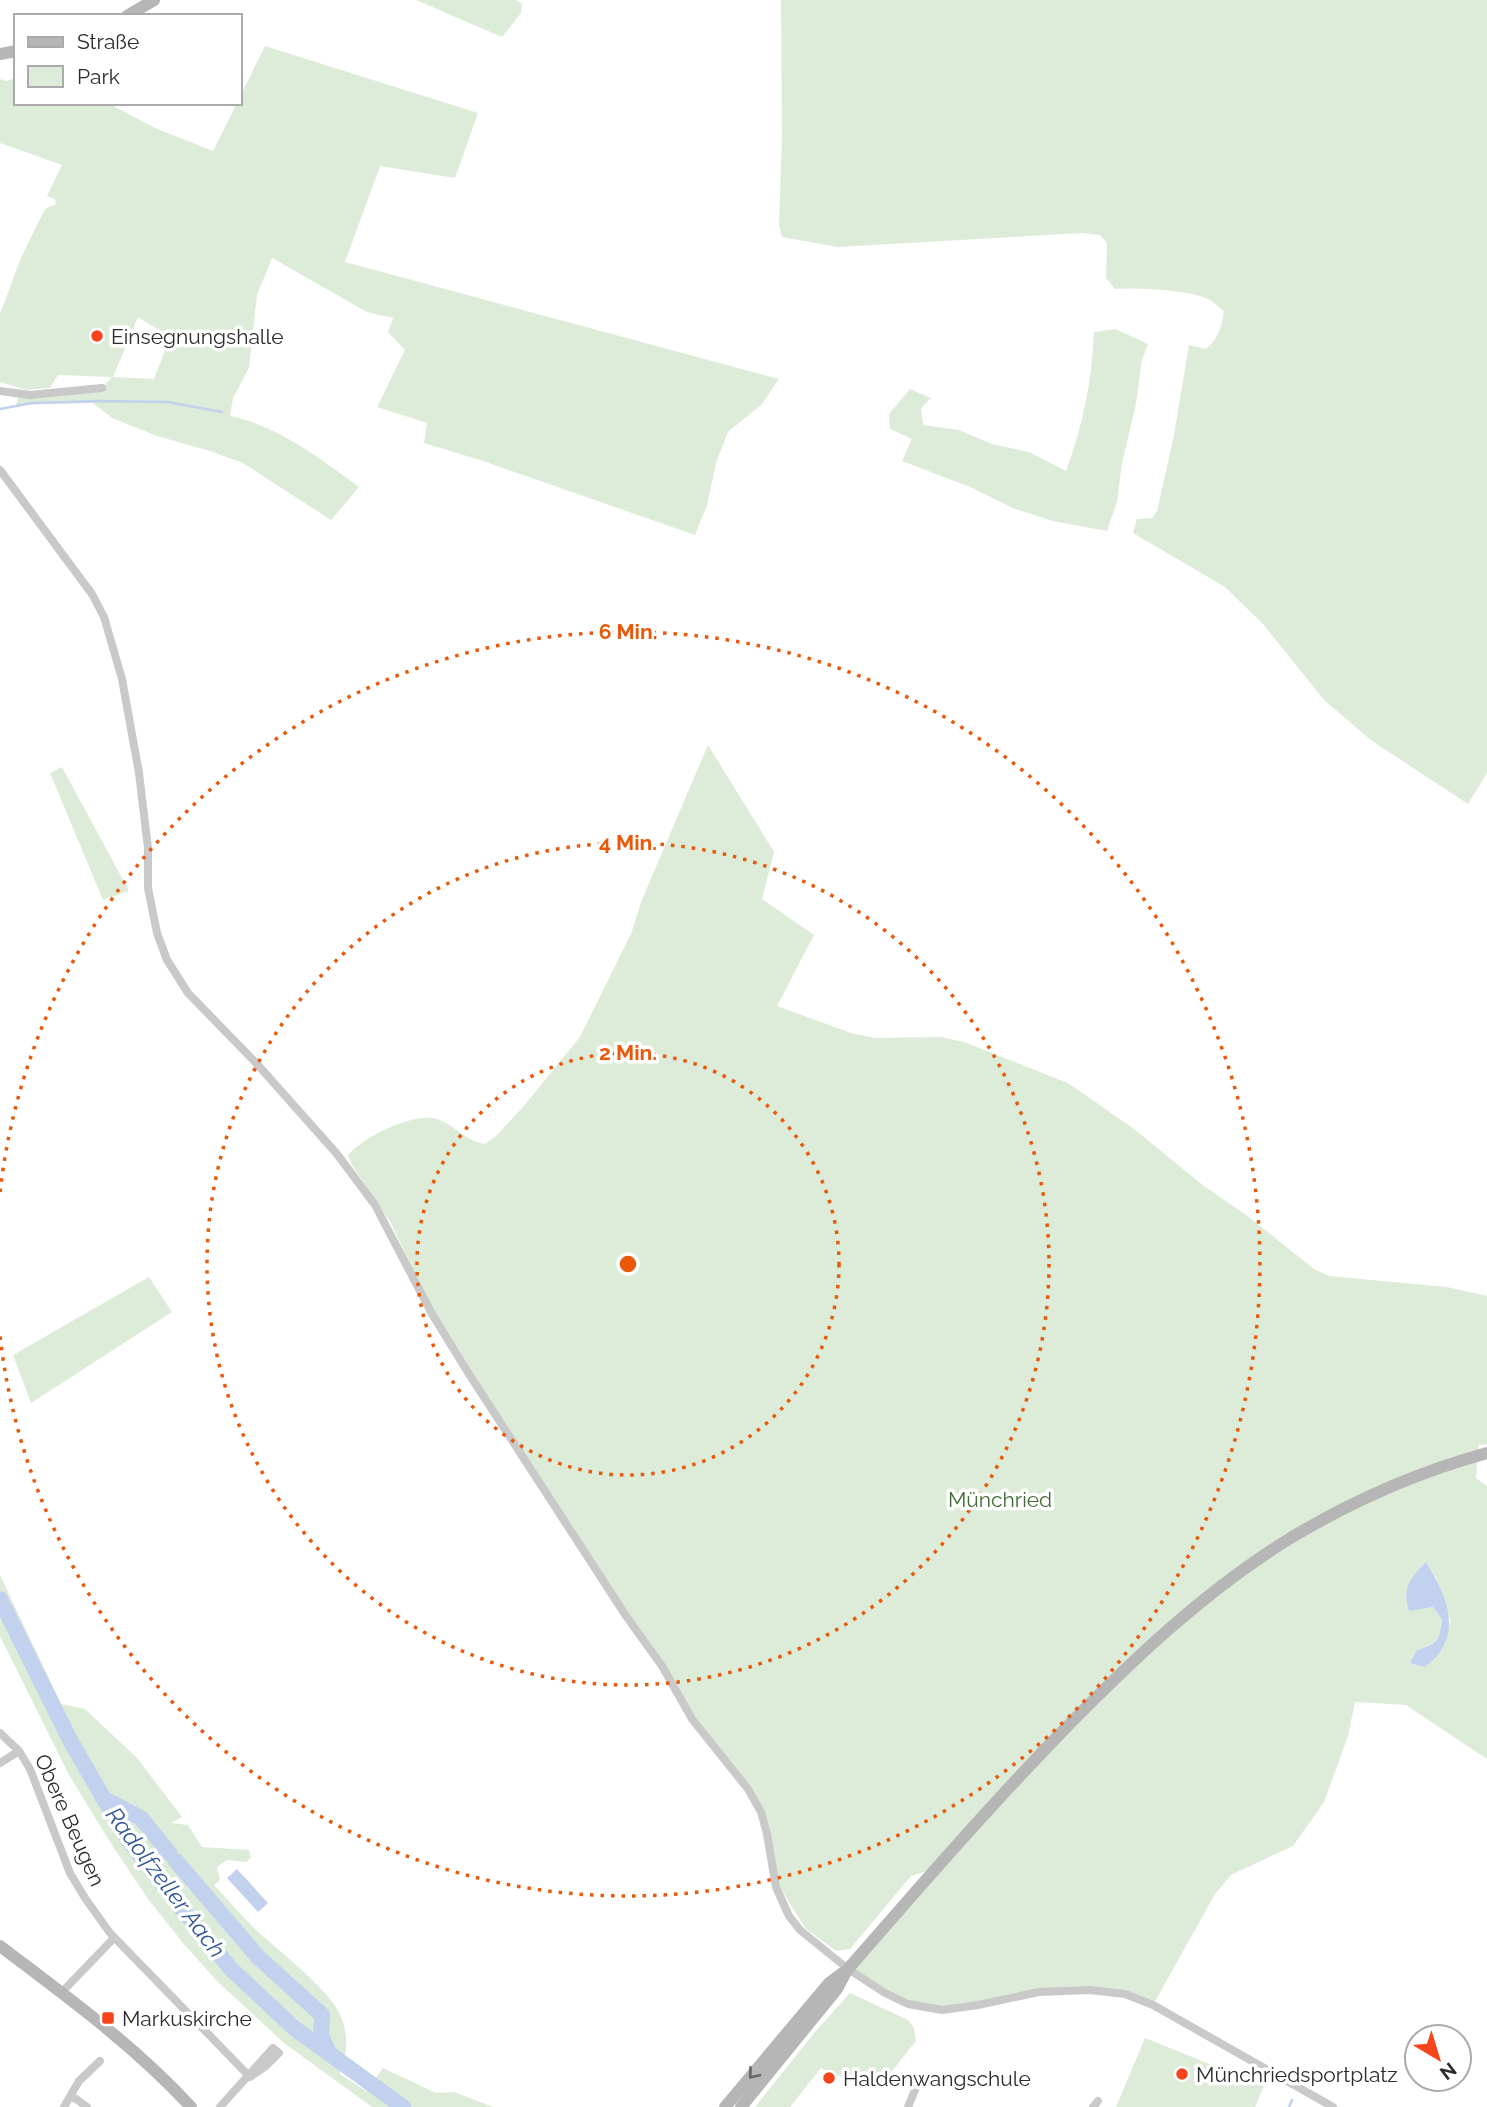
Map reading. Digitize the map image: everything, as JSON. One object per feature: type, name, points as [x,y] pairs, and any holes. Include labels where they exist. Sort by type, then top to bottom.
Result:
[{"type":"main road","points":[[130,14],[154,0]]},
{"type":"main road","points":[[725,2107],[829,1983],[848,1969],[1007,1789],[1157,1638],[1223,1585],[1290,1539],[1354,1503],[1433,1471],[1487,1453]]},
{"type":"main road","points":[[0,1946],[127,2044],[191,2107]]},
{"type":"main road","points":[[741,2107],[837,1989],[848,1969]]},
{"type":"street","points":[[0,391],[30,395],[102,388]]},
{"type":"street","points":[[0,470],[92,594],[104,617],[122,679],[139,773],[148,848],[148,888],[157,933],[167,960],[194,1000],[257,1064],[351,1170],[375,1205],[432,1314],[467,1371],[713,1748],[748,1789],[761,1812],[776,1887],[789,1916],[800,1930],[848,1969],[908,2004],[942,2010],[1039,1992],[1090,1990],[1125,1994],[1153,2006],[1333,2107]]},
{"type":"street","name":"Obere Beugen","points":[[0,1733],[19,1751],[30,1769],[70,1873],[114,1938],[250,2077],[220,2107]]},
{"type":"street","points":[[0,1763],[19,1751]]},
{"type":"street","points":[[62,1992],[114,1938]]},
{"type":"street","points":[[64,2107],[79,2081],[100,2061]]},
{"type":"street","points":[[908,2107],[919,2080],[915,2078]]},
{"type":"street","points":[[72,2096],[88,2107]]},
{"type":"green space","points":[[416,0],[516,0],[522,4],[521,13],[502,37]]},
{"type":"green space","points":[[781,0],[1487,0],[1487,773],[1468,804],[1372,741],[1325,701],[1263,624],[1225,587],[1133,533],[1137,519],[1152,518],[1157,511],[1173,440],[1189,345],[1206,349],[1219,332],[1224,311],[1210,300],[1191,294],[1150,289],[1115,289],[1106,278],[1107,243],[1100,235],[1082,233],[838,247],[782,237],[779,226],[782,136]]},
{"type":"green space","points":[[265,46],[478,113],[455,178],[380,166],[345,262],[779,379],[762,404],[728,432],[716,463],[707,505],[695,535],[424,443],[427,423],[377,407],[405,350],[388,332],[393,318],[367,312],[272,258],[257,295],[249,368],[233,398],[230,416],[282,435],[314,454],[359,487],[331,520],[243,463],[157,436],[112,418],[93,403],[16,405],[19,394],[102,388],[112,377],[58,375],[50,388],[26,390],[0,382],[0,314],[21,258],[45,209],[56,204],[55,199],[47,196],[62,165],[0,143],[0,79],[6,81],[14,79],[14,105],[112,105],[155,128],[213,151],[236,105],[242,105],[242,93]],"holes":[[[138,317],[170,337],[154,379],[113,377]]]},
{"type":"green space","points":[[1115,329],[1148,344],[1142,360],[1117,502],[1107,531],[1053,521],[1015,509],[970,487],[902,461],[912,439],[890,429],[889,414],[910,389],[931,398],[921,408],[923,425],[959,430],[992,444],[1029,452],[1066,471],[1086,403],[1094,332]]},
{"type":"green space","name":"Münchried","points":[[708,745],[774,852],[762,899],[814,935],[777,1006],[851,1033],[875,1038],[941,1037],[964,1042],[1068,1083],[1134,1129],[1314,1269],[1329,1276],[1447,1287],[1487,1296],[1487,1444],[1479,1445],[1476,1478],[1487,1486],[1487,1759],[1406,1705],[1355,1702],[1348,1736],[1324,1802],[1293,1846],[1231,1875],[1215,1894],[1153,2005],[1125,1994],[1039,1992],[942,2010],[908,2004],[848,1969],[934,1869],[911,1876],[850,1949],[836,1951],[805,1928],[780,1887],[762,1812],[714,1747],[433,1314],[391,1223],[352,1165],[348,1155],[355,1148],[377,1134],[416,1119],[437,1119],[472,1140],[485,1144],[496,1136],[580,1037],[631,934],[641,902]],"holes":[[[1426,1562],[1436,1578],[1451,1622],[1424,1667],[1417,1650],[1436,1640],[1442,1619],[1433,1607],[1409,1610],[1406,1595],[1412,1578]]]},
{"type":"green space","points":[[62,767],[129,891],[103,900],[50,773]]},
{"type":"green space","points":[[149,1277],[172,1312],[31,1403],[13,1355]]},
{"type":"green space","points":[[0,1575],[61,1704],[85,1709],[137,1758],[182,1817],[171,1823],[188,1825],[202,1847],[249,1850],[251,1858],[246,1862],[227,1860],[217,1867],[220,1880],[214,1885],[255,1929],[318,1985],[338,2011],[345,2029],[346,2042],[340,2074],[366,2091],[383,2068],[436,2093],[454,2092],[493,2107],[372,2107],[284,2043],[218,1982],[148,1899],[69,1775],[0,1636]]},
{"type":"green space","points":[[850,1993],[908,2020],[914,2028],[916,2041],[884,2081],[870,2089],[821,2068],[790,2107],[755,2107],[815,2032]]},
{"type":"green space","name":"Münchriedsportplatz","points":[[1145,2038],[1264,2086],[1255,2107],[1116,2107]]},
{"type":"water","points":[[1426,1562],[1446,1603],[1449,1630],[1445,1643],[1425,1667],[1410,1663],[1417,1650],[1436,1640],[1442,1619],[1433,1607],[1409,1611],[1406,1596],[1409,1583]]},
{"type":"water","points":[[237,1869],[268,1903],[258,1912],[227,1878]]},
{"type":"waterway","points":[[0,409],[32,403],[100,401],[168,402],[222,412]]},
{"type":"waterway","name":"Radolfzeller Aach","points":[[0,1599],[71,1742],[104,1799],[129,1841],[191,1920],[231,1969],[294,2028],[403,2107]]},
{"type":"waterway","points":[[106,1800],[141,1818],[170,1854]]},
{"type":"waterway","points":[[176,1861],[258,1957],[322,2015],[321,2035],[328,2051]]},
{"type":"waterway","points":[[1289,2107],[1292,2100]]},
{"type":"place","name":"Einsegnungshalle","points":[[97,336]]},
{"type":"place","name":"Markuskirche","points":[[108,2018]]},
{"type":"place","name":"Münchriedsportplatz","points":[[1182,2074]]},
{"type":"place","name":"Haldenwangschule","points":[[829,2078]]}]
